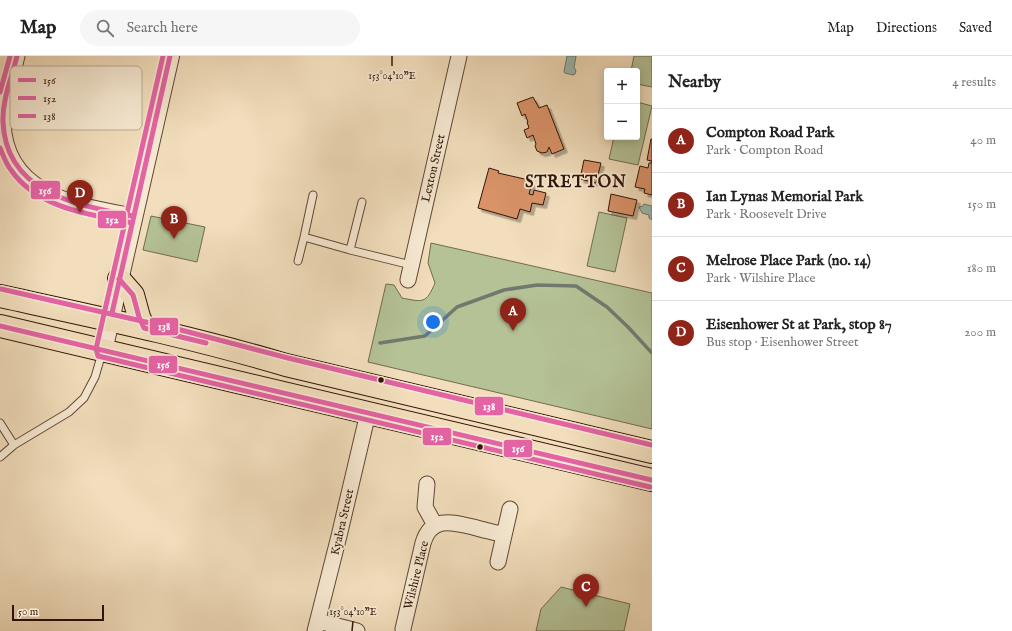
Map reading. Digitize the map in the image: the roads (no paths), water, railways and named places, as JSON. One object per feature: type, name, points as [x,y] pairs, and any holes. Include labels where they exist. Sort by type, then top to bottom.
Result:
[{"type":"main road","points":[[119,279],[133,295],[139,317],[144,328]]},
{"type":"main road","points":[[0,296],[111,320],[286,365],[652,452]]},
{"type":"main road","points":[[0,326],[652,480]]},
{"type":"street","points":[[14,66],[17,56]]},
{"type":"street","points":[[103,351],[170,56]]},
{"type":"street","name":"Lexton Street","points":[[408,280],[459,56]]},
{"type":"street","points":[[10,84],[4,108],[3,121],[6,158],[40,189],[54,196],[71,202],[133,216]]},
{"type":"street","name":"Kyabra Street","points":[[317,626],[368,412]]},
{"type":"street","name":"Wilshire Place","points":[[427,484],[425,507],[435,525]]},
{"type":"street","points":[[498,562],[510,510]]},
{"type":"street","name":"Wilshire Place","points":[[401,630],[425,536],[435,525],[444,522],[454,523],[504,534]]},
{"type":"street","points":[[317,626],[357,631]]},
{"type":"lane","points":[[298,261],[313,195]]},
{"type":"lane","points":[[350,250],[362,202]]},
{"type":"lane","points":[[304,236],[350,250],[411,265]]},
{"type":"lane","points":[[0,457],[14,445],[69,412],[84,398],[95,378],[103,351]]},
{"type":"lane","points":[[0,423],[14,445]]},
{"type":"water","points":[[567,56],[576,56],[574,68],[576,70],[575,74],[573,75],[564,72]]},
{"type":"water","points":[[644,204],[652,206],[652,220],[649,218],[649,215],[642,213],[639,207],[643,206]]},
{"type":"waterway","points":[[380,343],[425,336],[457,307],[504,290],[537,285],[576,286],[607,307],[652,353]]},
{"type":"place","name":"Eisenhower St at Park, stop 87","points":[[80,213]]},
{"type":"place","name":"Ian Lynas Memorial Park","points":[[174,239]]},
{"type":"place","name":"Compton Road Park","points":[[513,331]]},
{"type":"place","name":"Melrose Place Park (no. 14)","points":[[586,607]]},
{"type":"district","name":"STRETTON","points":[[576,181]]}]
